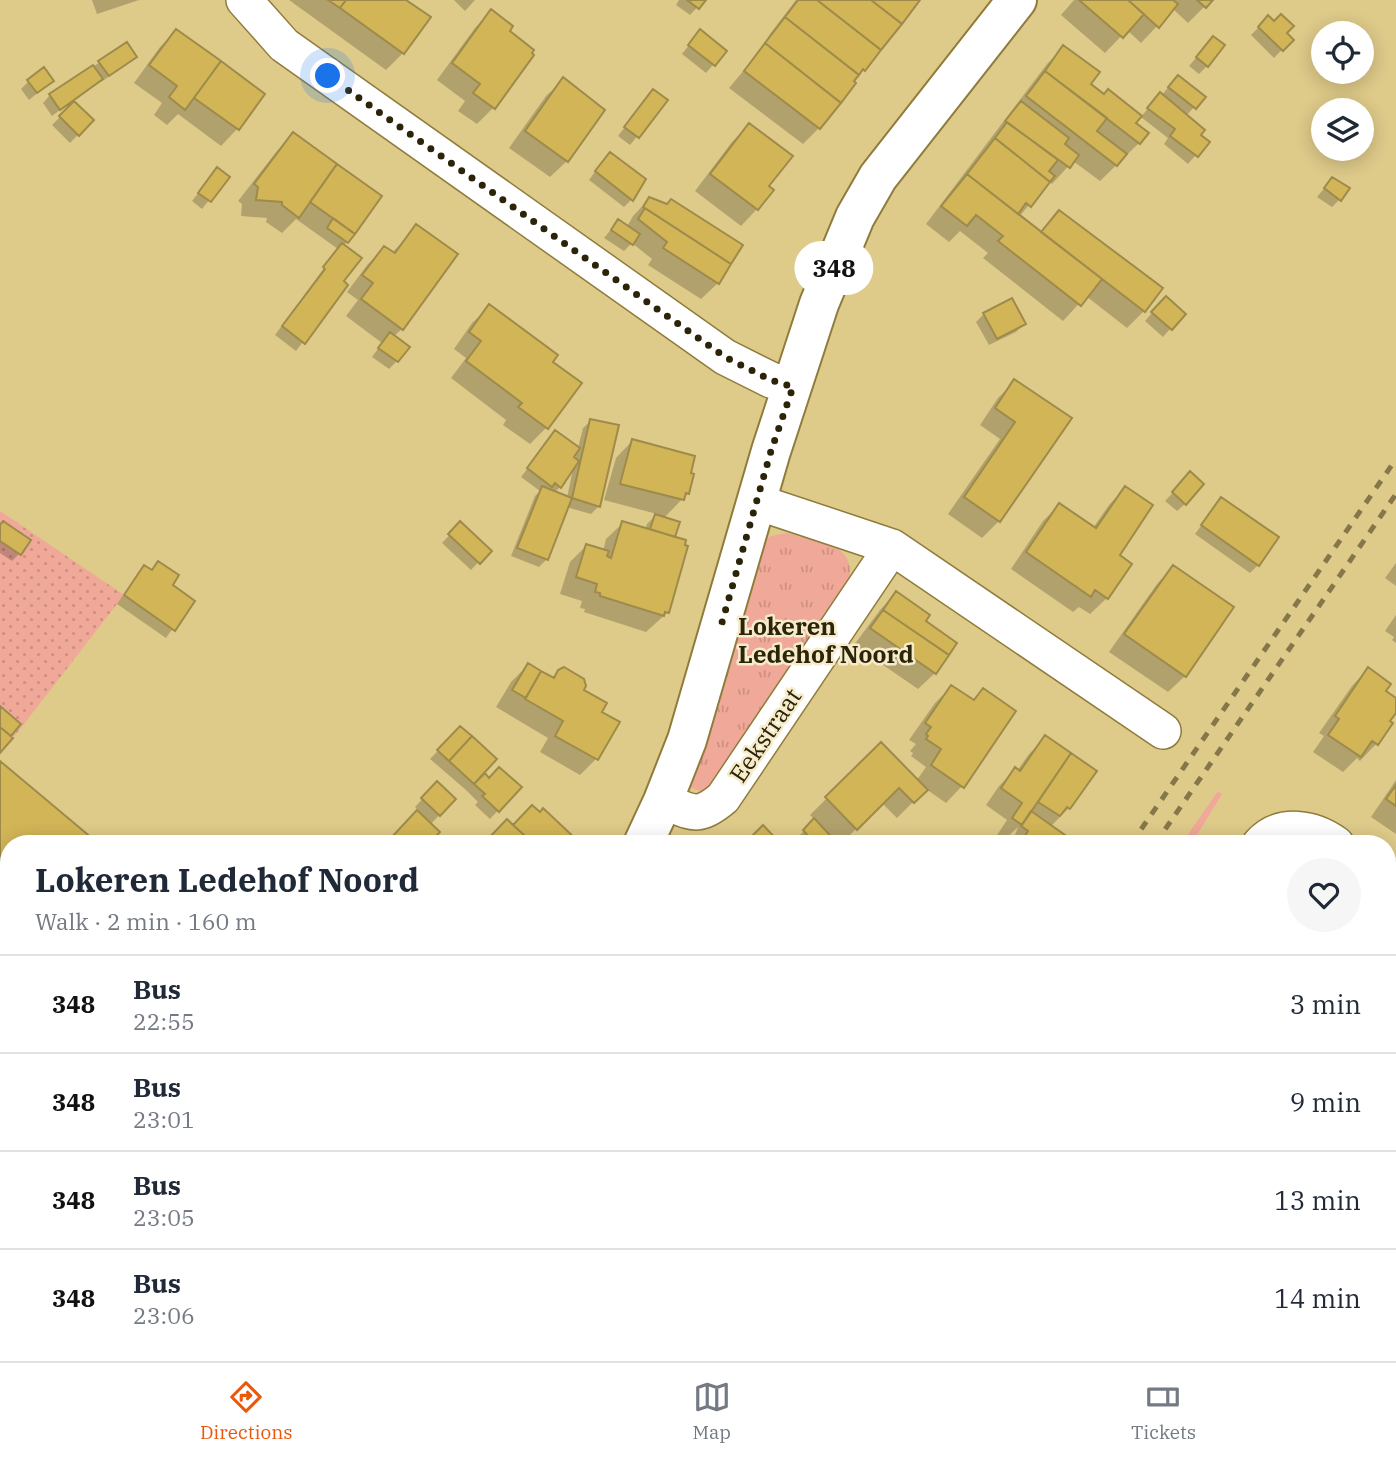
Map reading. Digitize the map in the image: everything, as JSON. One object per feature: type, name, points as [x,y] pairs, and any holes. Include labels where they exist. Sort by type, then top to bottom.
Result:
[{"type":"street","points":[[244,0],[284,45],[566,245],[725,357],[771,380],[793,387]]},
{"type":"street","points":[[647,835],[687,740],[771,451],[819,304],[855,217],[877,177],[1017,0]]},
{"type":"street","points":[[757,502],[892,547],[1163,731]]},
{"type":"street","name":"Eekstraat","points":[[663,802],[693,813],[707,811],[723,798],[892,547]]},
{"type":"street","points":[[1279,835],[1303,829],[1323,835]]},
{"type":"green space","points":[[0,511],[124,595],[13,738],[11,736],[21,724],[0,706]]},
{"type":"green space","points":[[787,533],[824,543],[842,553],[848,561],[850,572],[848,586],[709,787],[702,792],[692,788],[689,783],[761,544],[771,536]]},
{"type":"green space","points":[[1218,791],[1222,794],[1197,835],[1188,835]]},
{"type":"building","points":[[328,0],[346,0],[340,8]]},
{"type":"building","points":[[346,0],[406,0],[431,17],[404,54],[340,8]]},
{"type":"building","points":[[687,0],[706,0],[699,9]]},
{"type":"building","points":[[798,0],[817,0],[881,50],[865,71],[863,69],[859,75],[785,17]]},
{"type":"building","points":[[817,0],[871,0],[902,24],[881,50]]},
{"type":"building","points":[[871,0],[920,0],[902,24]]},
{"type":"building","points":[[1079,0],[1128,0],[1144,14],[1123,38]]},
{"type":"building","points":[[1128,0],[1173,0],[1178,4],[1159,28]]},
{"type":"building","points":[[1197,0],[1213,0],[1206,8]]},
{"type":"building","points":[[491,9],[513,26],[510,31],[534,50],[534,55],[495,109],[473,93],[480,84],[452,63]]},
{"type":"building","points":[[1281,14],[1294,26],[1287,33],[1294,40],[1283,51],[1258,27],[1268,15],[1274,21]]},
{"type":"building","points":[[785,17],[859,75],[841,103],[765,43]]},
{"type":"building","points":[[176,29],[221,61],[185,110],[169,97],[177,86],[149,65]]},
{"type":"building","points":[[700,29],[727,51],[715,66],[688,45]]},
{"type":"building","points":[[1213,36],[1225,45],[1208,67],[1196,57]]},
{"type":"building","points":[[127,42],[137,57],[109,76],[98,61]]},
{"type":"building","points":[[765,43],[841,103],[820,129],[744,71]]},
{"type":"building","points":[[1063,45],[1100,72],[1091,84],[1104,94],[1108,89],[1142,116],[1136,123],[1149,133],[1140,144],[1045,71]]},
{"type":"building","points":[[221,61],[265,94],[239,130],[194,98]]},
{"type":"building","points":[[93,65],[103,79],[60,110],[49,94]]},
{"type":"building","points":[[44,67],[54,81],[37,93],[27,80]]},
{"type":"building","points":[[1045,71],[1107,118],[1097,131],[1127,154],[1117,166],[1026,96]]},
{"type":"building","points":[[1178,75],[1206,97],[1196,109],[1168,87]]},
{"type":"building","points":[[563,77],[605,110],[568,162],[525,131]]},
{"type":"building","points":[[653,89],[668,100],[639,138],[624,127]]},
{"type":"building","points":[[1160,92],[1205,130],[1201,135],[1210,142],[1198,157],[1170,136],[1175,129],[1147,108]]},
{"type":"building","points":[[74,101],[94,120],[79,136],[59,116]]},
{"type":"building","points":[[1021,101],[1069,138],[1065,144],[1079,155],[1070,168],[1005,121]]},
{"type":"building","points":[[1007,122],[1058,160],[1049,171],[1055,176],[1050,182],[995,138]]},
{"type":"building","points":[[749,123],[793,156],[769,186],[774,190],[758,210],[710,174]]},
{"type":"building","points":[[293,132],[337,164],[299,218],[282,205],[282,202],[256,200],[258,187],[254,184]]},
{"type":"building","points":[[995,138],[1050,182],[1031,207],[1026,203],[1018,214],[967,174]]},
{"type":"building","points":[[610,152],[646,179],[633,201],[595,171]]},
{"type":"building","points":[[337,164],[382,196],[355,234],[310,202]]},
{"type":"building","points":[[217,167],[230,177],[211,202],[198,193]]},
{"type":"building","points":[[967,174],[1102,279],[1081,306],[998,241],[1003,236],[976,215],[967,226],[941,206]]},
{"type":"building","points":[[1332,177],[1350,188],[1341,201],[1324,188]]},
{"type":"building","points":[[649,197],[667,204],[671,199],[743,245],[731,264],[643,207]]},
{"type":"building","points":[[645,208],[731,264],[719,284],[663,248],[667,242],[638,219]]},
{"type":"building","points":[[1059,210],[1163,288],[1145,312],[1041,232]]},
{"type":"building","points":[[333,218],[355,234],[348,243],[327,228]]},
{"type":"building","points":[[618,219],[640,234],[633,245],[611,230]]},
{"type":"building","points":[[416,224],[458,254],[403,330],[361,299],[373,283],[362,275],[384,246],[395,253]]},
{"type":"building","points":[[342,243],[362,258],[344,281],[348,285],[305,344],[282,326]]},
{"type":"building","points":[[1166,296],[1186,314],[1172,330],[1151,312]]},
{"type":"building","points":[[1012,298],[1026,324],[997,339],[983,313]]},
{"type":"building","points":[[489,304],[558,355],[553,362],[582,383],[548,429],[518,407],[522,403],[466,361],[481,341],[469,332]]},
{"type":"building","points":[[390,332],[410,347],[398,362],[378,348]]},
{"type":"building","points":[[1014,379],[1072,418],[1000,522],[964,497],[1015,422],[995,408]]},
{"type":"building","points":[[590,419],[619,425],[600,507],[572,498]]},
{"type":"building","points":[[555,430],[580,448],[574,457],[579,461],[561,488],[555,483],[552,487],[527,468]]},
{"type":"building","points":[[632,439],[695,456],[689,494],[686,493],[684,500],[620,484]]},
{"type":"building","points":[[1190,471],[1204,484],[1186,505],[1172,492]]},
{"type":"building","points":[[542,486],[572,498],[548,560],[517,548]]},
{"type":"building","points":[[1125,486],[1153,505],[1120,555],[1132,564],[1108,599],[1095,590],[1091,597],[1026,552],[1059,503],[1096,528]]},
{"type":"building","points":[[1221,497],[1279,537],[1259,566],[1201,525]]},
{"type":"building","points":[[655,514],[680,522],[675,537],[650,529]]},
{"type":"building","points":[[3,521],[31,540],[21,555],[0,541],[0,525]]},
{"type":"building","points":[[460,521],[492,551],[480,564],[448,534]]},
{"type":"building","points":[[622,521],[686,540],[685,545],[688,546],[669,613],[665,612],[664,616],[600,596],[600,593],[595,592],[597,584],[576,577],[586,544],[609,551],[607,556],[611,558]]},
{"type":"building","points":[[158,561],[179,575],[173,585],[195,601],[175,631],[124,595],[144,565],[152,570]]},
{"type":"building","points":[[1173,565],[1234,607],[1186,677],[1124,634]]},
{"type":"building","points":[[896,591],[930,615],[926,621],[957,643],[949,655],[883,610]]},
{"type":"building","points":[[883,610],[949,655],[936,674],[870,628]]},
{"type":"building","points":[[528,663],[541,671],[526,698],[512,690]]},
{"type":"building","points":[[564,667],[584,679],[584,690],[607,703],[602,712],[620,722],[598,760],[555,736],[563,721],[525,699],[541,671],[554,678],[558,670]]},
{"type":"building","points":[[1368,667],[1391,684],[1386,691],[1396,698],[1396,713],[1390,721],[1393,723],[1378,745],[1372,741],[1361,757],[1328,735],[1339,719],[1335,716]]},
{"type":"building","points":[[951,685],[974,700],[983,688],[1016,711],[964,788],[931,765],[941,749],[926,739],[931,727],[925,723]]},
{"type":"building","points":[[0,706],[21,724],[11,736],[0,727]]},
{"type":"building","points":[[460,726],[472,736],[449,761],[437,750]]},
{"type":"building","points":[[0,727],[13,738],[0,753]]},
{"type":"building","points":[[1045,735],[1071,753],[1022,825],[1012,818],[1022,803],[1001,788],[1015,767],[1020,771]]},
{"type":"building","points":[[472,736],[497,759],[474,784],[449,761]]},
{"type":"building","points":[[881,742],[928,790],[914,803],[899,788],[857,830],[825,797]]},
{"type":"building","points":[[1071,753],[1097,771],[1070,809],[1067,807],[1060,816],[1038,802]]},
{"type":"building","points":[[0,761],[88,835],[0,835]]},
{"type":"building","points":[[499,767],[522,787],[499,812],[474,784],[485,773],[489,778]]},
{"type":"building","points":[[437,781],[456,799],[440,816],[421,798]]},
{"type":"building","points":[[1396,785],[1396,806],[1386,799]]},
{"type":"building","points":[[532,805],[540,812],[543,808],[572,835],[524,835],[513,825]]},
{"type":"building","points":[[417,810],[440,832],[437,835],[394,835]]},
{"type":"building","points":[[1031,811],[1065,835],[1025,835],[1028,831],[1021,826]]},
{"type":"building","points":[[814,818],[830,835],[807,835],[803,830]]},
{"type":"building","points":[[507,819],[524,835],[492,835]]},
{"type":"building","points":[[763,825],[772,835],[753,835]]},
{"type":"railway","points":[[1137,835],[1396,459]]},
{"type":"railway","points":[[1161,835],[1396,494]]},
{"type":"bus line","name":"348","points":[[647,835],[687,740],[771,451],[819,304],[855,217],[877,177],[1017,0]]},
{"type":"place","name":"Lokeren Ledehof Noord","points":[[717,640]]},
{"type":"route","points":[[328,76],[725,357],[771,380],[793,387],[771,451],[717,640]]}]
